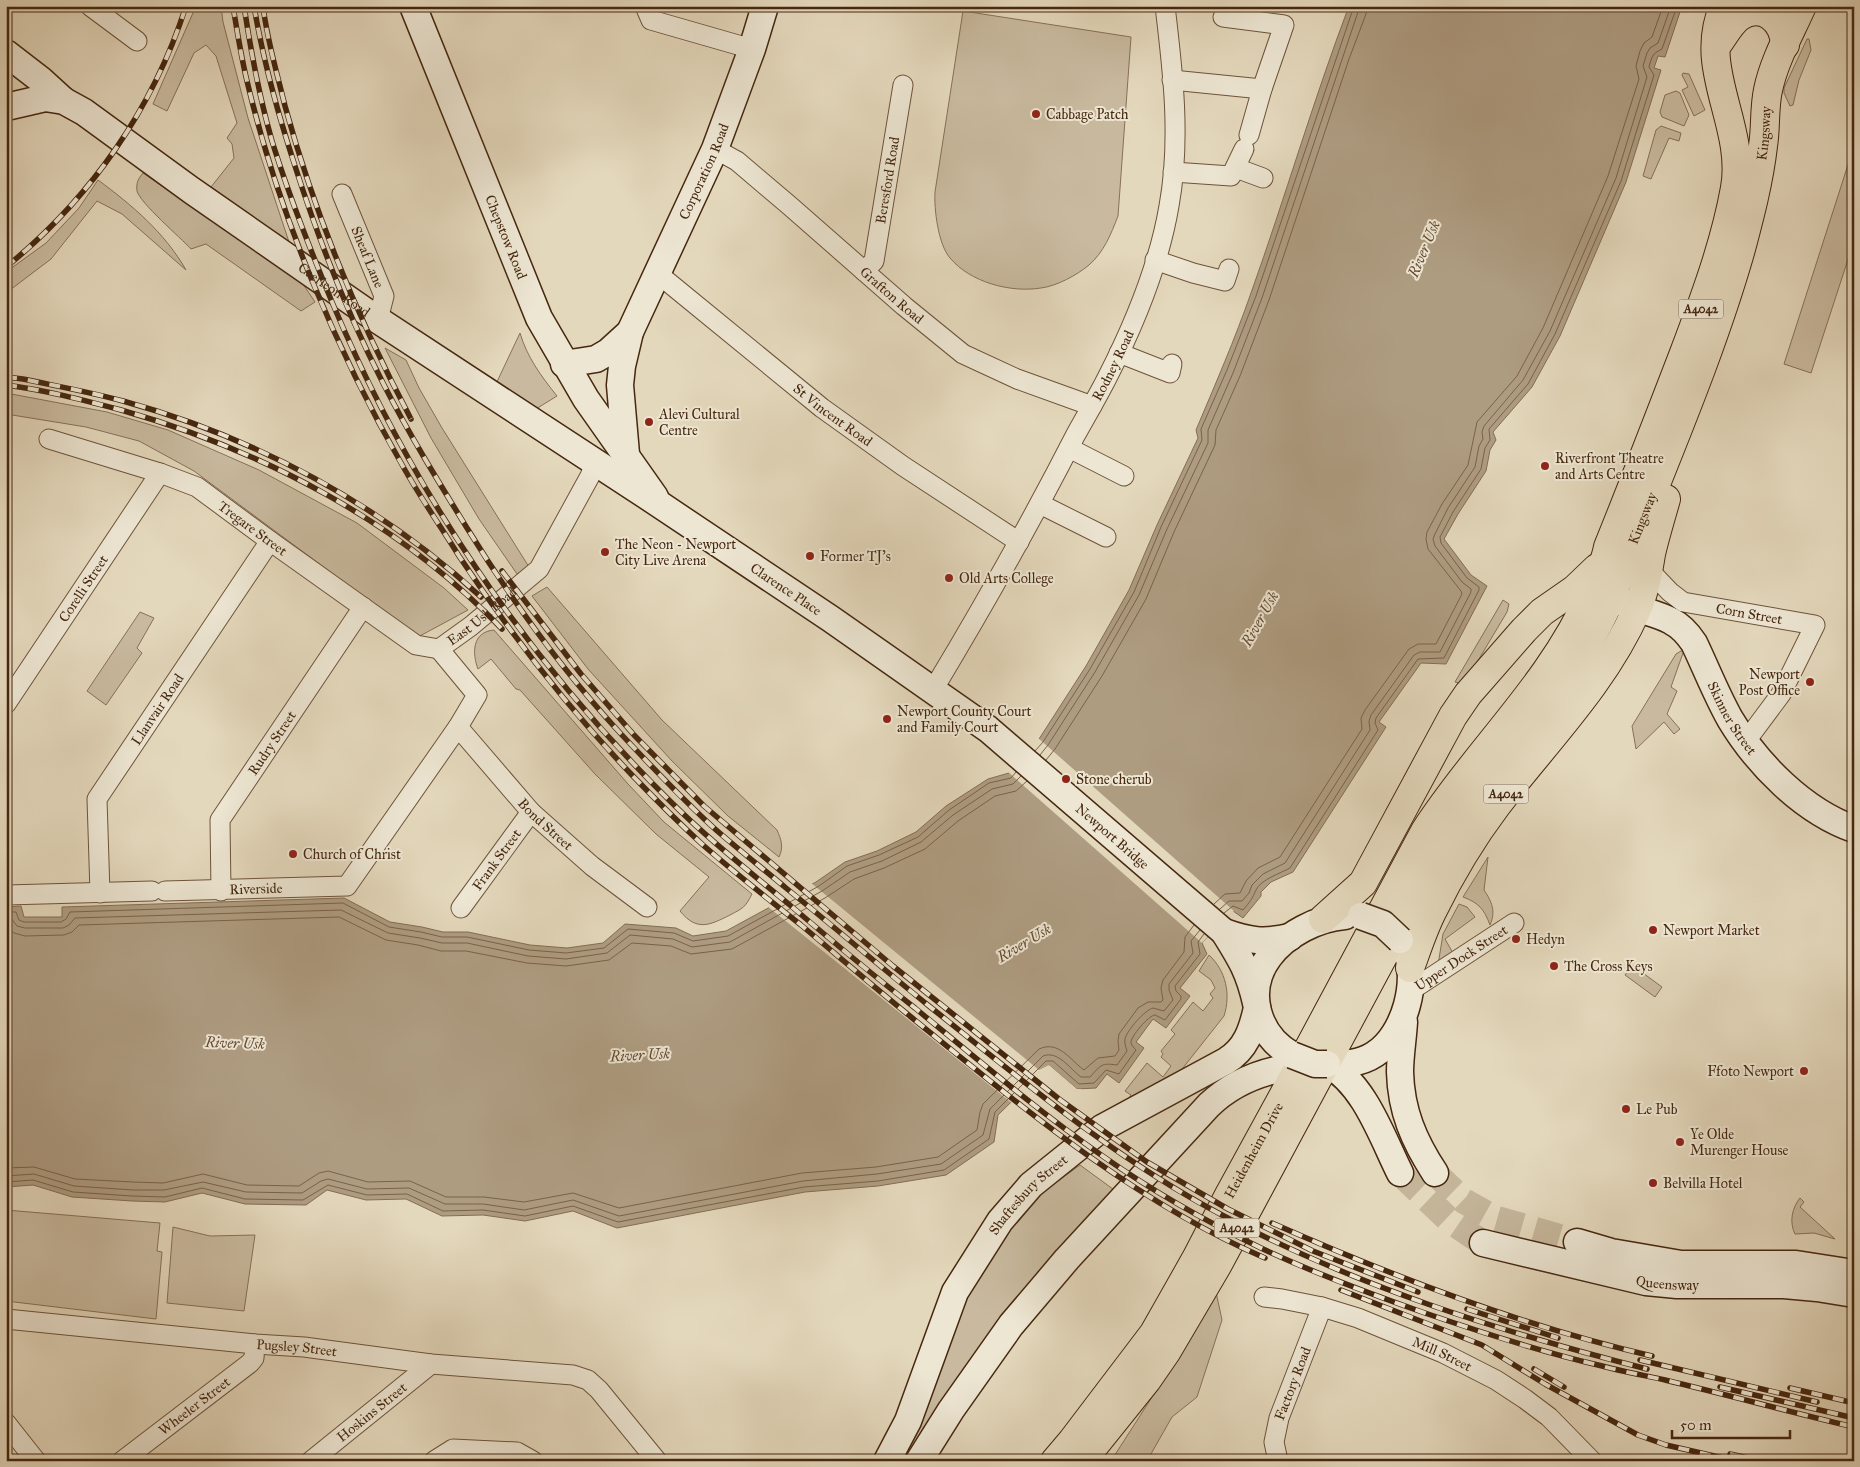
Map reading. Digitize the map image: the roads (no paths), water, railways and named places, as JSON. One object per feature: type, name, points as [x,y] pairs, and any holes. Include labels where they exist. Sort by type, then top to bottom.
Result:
[{"type":"main road","name":"Chepstow Road","points":[[412,6],[495,206],[528,295],[564,364],[586,399],[626,454]]},
{"type":"main road","name":"Corporation Road","points":[[630,332],[715,149],[752,50],[765,6]]},
{"type":"main road","name":"Kingsway","points":[[1410,883],[1439,810],[1546,671],[1580,619],[1605,560],[1608,547],[1700,310],[1731,208],[1735,185],[1736,151],[1732,128],[1719,83],[1716,47],[1718,22],[1724,6]]},
{"type":"main road","name":"Kingsway","points":[[1410,883],[1444,844],[1469,807],[1545,712],[1588,644],[1612,596],[1696,382],[1734,270],[1752,207],[1764,145],[1768,89],[1802,6]]},
{"type":"main road","points":[[1716,47],[1731,25],[1740,17],[1760,12],[1773,17],[1779,23],[1783,31],[1785,45]]},
{"type":"main road","points":[[6,53],[41,80],[64,101]]},
{"type":"main road","name":"Caerleon Road","points":[[6,107],[45,98],[64,101],[84,112],[191,190],[378,320],[659,504]]},
{"type":"main road","points":[[564,364],[596,359],[608,352],[630,332]]},
{"type":"main road","name":"Clarence Place","points":[[630,332],[622,366],[620,385],[626,454],[659,504],[1002,739]]},
{"type":"main road","name":"A4042","points":[[1408,991],[1431,913],[1461,858],[1497,806],[1581,702],[1600,675],[1624,634],[1663,612],[1649,570],[1696,382]]},
{"type":"main road","points":[[595,463],[626,454]]},
{"type":"main road","points":[[1605,560],[1604,580],[1612,596]]},
{"type":"main road","name":"A4042","points":[[1323,919],[1363,883],[1453,716],[1468,694],[1542,612],[1576,589],[1605,560]]},
{"type":"main road","name":"Skinner Street","points":[[1612,596],[1663,612],[1686,632],[1694,643],[1730,719],[1771,772],[1788,790],[1821,812],[1854,829]]},
{"type":"main road","name":"Newport Bridge","points":[[1002,739],[1221,930],[1244,964],[1251,980],[1256,1005]]},
{"type":"main road","name":"Heidenheim Drive","points":[[1082,1461],[1147,1380],[1167,1351],[1217,1266],[1410,883]]},
{"type":"main road","name":"Heidenheim Drive","points":[[1055,1461],[1154,1333],[1197,1258],[1229,1195],[1282,1100],[1410,883]]},
{"type":"main road","points":[[1400,1173],[1362,1099],[1348,1080],[1271,1039],[1261,1023],[1256,1005],[1257,988],[1264,965],[1280,945],[1290,937],[1323,919],[1352,915],[1361,916],[1383,924],[1400,940],[1407,952],[1408,991],[1400,1072],[1405,1112],[1418,1148],[1435,1173]]},
{"type":"main road","name":"Newport Bridge","points":[[1221,930],[1243,939],[1263,942],[1290,937]]},
{"type":"main road","points":[[919,1461],[951,1410],[1011,1325],[1067,1259],[1209,1105],[1224,1092],[1262,1073],[1315,1064],[1355,1063],[1364,1060],[1383,1049],[1390,1041],[1408,991]]},
{"type":"main road","name":"Shaftesbury Street","points":[[887,1461],[908,1421],[954,1292],[1000,1221],[1030,1185],[1102,1128],[1230,1058],[1242,1047],[1248,1038],[1256,1005]]},
{"type":"main road","name":"Queensway","points":[[1577,1242],[1611,1252],[1681,1264],[1801,1265],[1854,1273]]},
{"type":"main road","name":"Queensway","points":[[1484,1243],[1646,1282],[1677,1285],[1784,1285],[1854,1294]]},
{"type":"main road","name":"Queensway","points":[[1801,1265],[1826,1259],[1854,1264]]},
{"type":"main road","name":"A4042","points":[[1095,1461],[1147,1380]]},
{"type":"main road","name":"A4042","points":[[1042,1461],[1099,1406]]},
{"type":"street","points":[[90,6],[137,41]]},
{"type":"street","points":[[645,6],[651,20],[752,50]]},
{"type":"street","name":"Rodney Road","points":[[933,690],[1040,504],[1120,353],[1138,312],[1155,260],[1169,206],[1174,172],[1176,115],[1165,6]]},
{"type":"street","points":[[1174,172],[1231,176],[1247,142],[1284,25],[1223,17]]},
{"type":"street","points":[[1172,80],[1262,90]]},
{"type":"street","name":"Beresford Road","points":[[864,271],[874,261],[904,85]]},
{"type":"street","name":"Grafton Road","points":[[715,149],[737,161],[904,306],[963,354],[1018,378],[1092,406]]},
{"type":"street","points":[[1236,168],[1263,178]]},
{"type":"street","name":"Sheaf Lane","points":[[342,194],[384,296],[378,320]]},
{"type":"street","points":[[1155,260],[1193,274],[1224,281],[1229,269]]},
{"type":"street","name":"St Vincent Road","points":[[657,272],[822,408],[903,466],[1019,542]]},
{"type":"street","points":[[1120,353],[1170,373],[1172,364]]},
{"type":"street","name":"Tregare Street","points":[[49,439],[160,473],[197,487],[416,644],[439,649]]},
{"type":"street","points":[[1069,448],[1124,476]]},
{"type":"street","name":"East Usk Road","points":[[347,886],[458,727],[477,694],[439,649],[539,569],[590,476],[595,463]]},
{"type":"street","name":"Corelli Street","points":[[9,693],[160,473]]},
{"type":"street","points":[[1040,504],[1106,536]]},
{"type":"street","name":"Llanvair Road","points":[[100,893],[98,799],[270,541]]},
{"type":"street","points":[[1649,570],[1670,592],[1663,612]]},
{"type":"street","name":"Rudry Street","points":[[221,891],[220,820],[363,607]]},
{"type":"street","name":"Corn Street","points":[[1663,612],[1815,625],[1780,694],[1746,741]]},
{"type":"street","name":"Bond Street","points":[[458,727],[531,812],[592,866],[647,906]]},
{"type":"street","name":"Frank Street","points":[[461,908],[531,812]]},
{"type":"street","name":"Riverside","points":[[6,895],[221,891],[347,886]]},
{"type":"street","name":"Upper Dock Street","points":[[1408,991],[1514,923]]},
{"type":"street","name":"Mill Street","points":[[1264,1297],[1322,1307],[1358,1318],[1443,1353],[1496,1380],[1549,1417],[1592,1461]]},
{"type":"street","name":"Factory Road","points":[[1278,1461],[1274,1442],[1279,1418],[1322,1307]]},
{"type":"street","name":"Pugsley Street","points":[[6,1319],[255,1344],[304,1347],[431,1364],[573,1375],[588,1380],[599,1390],[657,1461]]},
{"type":"street","name":"Wheeler Street","points":[[122,1461],[250,1363],[254,1358],[255,1344]]},
{"type":"street","name":"Hoskins Street","points":[[310,1461],[431,1364]]},
{"type":"street","points":[[6,1423],[36,1461]]},
{"type":"street","points":[[434,1461],[454,1449],[517,1452],[533,1461]]},
{"type":"water","name":"River Usk","points":[[1349,6],[1682,6],[1665,57],[1658,56],[1654,68],[1661,70],[1626,182],[1560,336],[1532,387],[1493,432],[1496,440],[1490,450],[1486,471],[1444,539],[1471,575],[1487,586],[1446,664],[1421,663],[1379,722],[1386,727],[1293,872],[1271,882],[1261,892],[1261,896],[1243,918],[1233,911],[1202,943],[1207,954],[1180,988],[1190,996],[1166,1028],[1153,1019],[1136,1042],[1144,1048],[1119,1083],[1107,1074],[1096,1088],[1077,1089],[1049,1065],[998,1115],[994,1142],[946,1175],[878,1186],[805,1192],[617,1228],[573,1211],[525,1221],[483,1215],[442,1216],[406,1199],[366,1200],[327,1190],[306,1205],[245,1204],[202,1193],[165,1202],[132,1201],[72,1197],[33,1185],[6,1187],[6,907],[21,906],[24,917],[62,917],[62,907],[344,898],[390,922],[443,932],[468,932],[530,945],[567,948],[603,943],[625,924],[676,928],[693,936],[726,931],[816,882],[845,862],[877,851],[916,832],[946,806],[988,779],[1009,773],[1039,739],[1086,666],[1129,590],[1198,438],[1196,430],[1245,310]]},
{"type":"tunnel","points":[[1400,1173],[1449,1220],[1483,1243]]},
{"type":"tunnel","points":[[1435,1173],[1464,1201],[1494,1218],[1577,1242]]},
{"type":"railway","points":[[6,267],[65,212],[115,150],[137,116],[156,81],[186,6]]},
{"type":"railway","points":[[233,6],[247,81],[275,181],[312,281],[333,330],[380,425],[425,503],[498,613],[562,696],[607,749],[703,845],[995,1085],[1080,1150],[1124,1180],[1216,1235],[1265,1258]]},
{"type":"railway","points":[[244,6],[263,107],[285,182],[332,302],[363,371],[397,438],[435,504],[476,568],[520,630],[567,689],[617,746],[684,815],[714,842],[868,970],[1055,1121],[1142,1182],[1181,1206],[1242,1239],[1361,1290],[1509,1341],[1576,1360],[1854,1427]]},
{"type":"railway","points":[[254,6],[266,67],[277,107],[314,222],[358,332],[403,421],[484,555],[558,660],[599,710],[691,806],[741,851],[929,1006],[1035,1090],[1107,1144],[1183,1193],[1272,1240],[1376,1285],[1483,1323],[1647,1369]]},
{"type":"railway","points":[[263,6],[285,106],[324,227],[373,343],[411,419]]},
{"type":"railway","points":[[6,377],[123,401],[172,416],[267,454],[358,504],[401,532],[442,563],[481,597]]},
{"type":"railway","points":[[6,385],[50,392],[121,410],[226,446],[277,469],[326,494],[374,523],[419,555],[462,591],[502,629]]},
{"type":"railway","points":[[502,571],[581,674],[634,735],[704,806],[893,966],[1059,1099],[1147,1162],[1228,1209],[1313,1251],[1418,1292]]},
{"type":"railway","points":[[1272,1223],[1412,1281],[1507,1315],[1603,1344],[1652,1356]]},
{"type":"railway","points":[[1341,1290],[1482,1345],[1545,1384],[1638,1435],[1666,1445],[1736,1461]]},
{"type":"railway","points":[[1467,1309],[1558,1338]]},
{"type":"railway","points":[[1640,1360],[1817,1402]]},
{"type":"railway","points":[[1534,1369],[1564,1387]]},
{"type":"railway","points":[[1720,1387],[1854,1418]]},
{"type":"railway","points":[[1790,1388],[1854,1403]]},
{"type":"railway","points":[[1730,1454],[1762,1461]]},
{"type":"place","name":"Cabbage Patch","points":[[1036,114]]},
{"type":"place","name":"Alevi Cultural Centre","points":[[649,422]]},
{"type":"place","name":"Riverfront Theatre and Arts Centre","points":[[1545,466]]},
{"type":"place","name":"The Neon - Newport City Live Arena","points":[[605,552]]},
{"type":"place","name":"Former TJ's","points":[[810,556]]},
{"type":"place","name":"Old Arts College","points":[[949,578]]},
{"type":"place","name":"Newport Post Office","points":[[1810,682]]},
{"type":"place","name":"Newport County Court and Family Court","points":[[887,719]]},
{"type":"place","name":"Stone cherub","points":[[1066,779]]},
{"type":"place","name":"Church of Christ","points":[[293,854]]},
{"type":"place","name":"Newport Market","points":[[1653,930]]},
{"type":"place","name":"Hedyn","points":[[1516,939]]},
{"type":"place","name":"The Cross Keys","points":[[1554,966]]},
{"type":"place","name":"Ffoto Newport","points":[[1804,1071]]},
{"type":"place","name":"Le Pub","points":[[1626,1109]]},
{"type":"place","name":"Ye Olde Murenger House","points":[[1680,1142]]},
{"type":"place","name":"Belvilla Hotel","points":[[1653,1183]]}]
